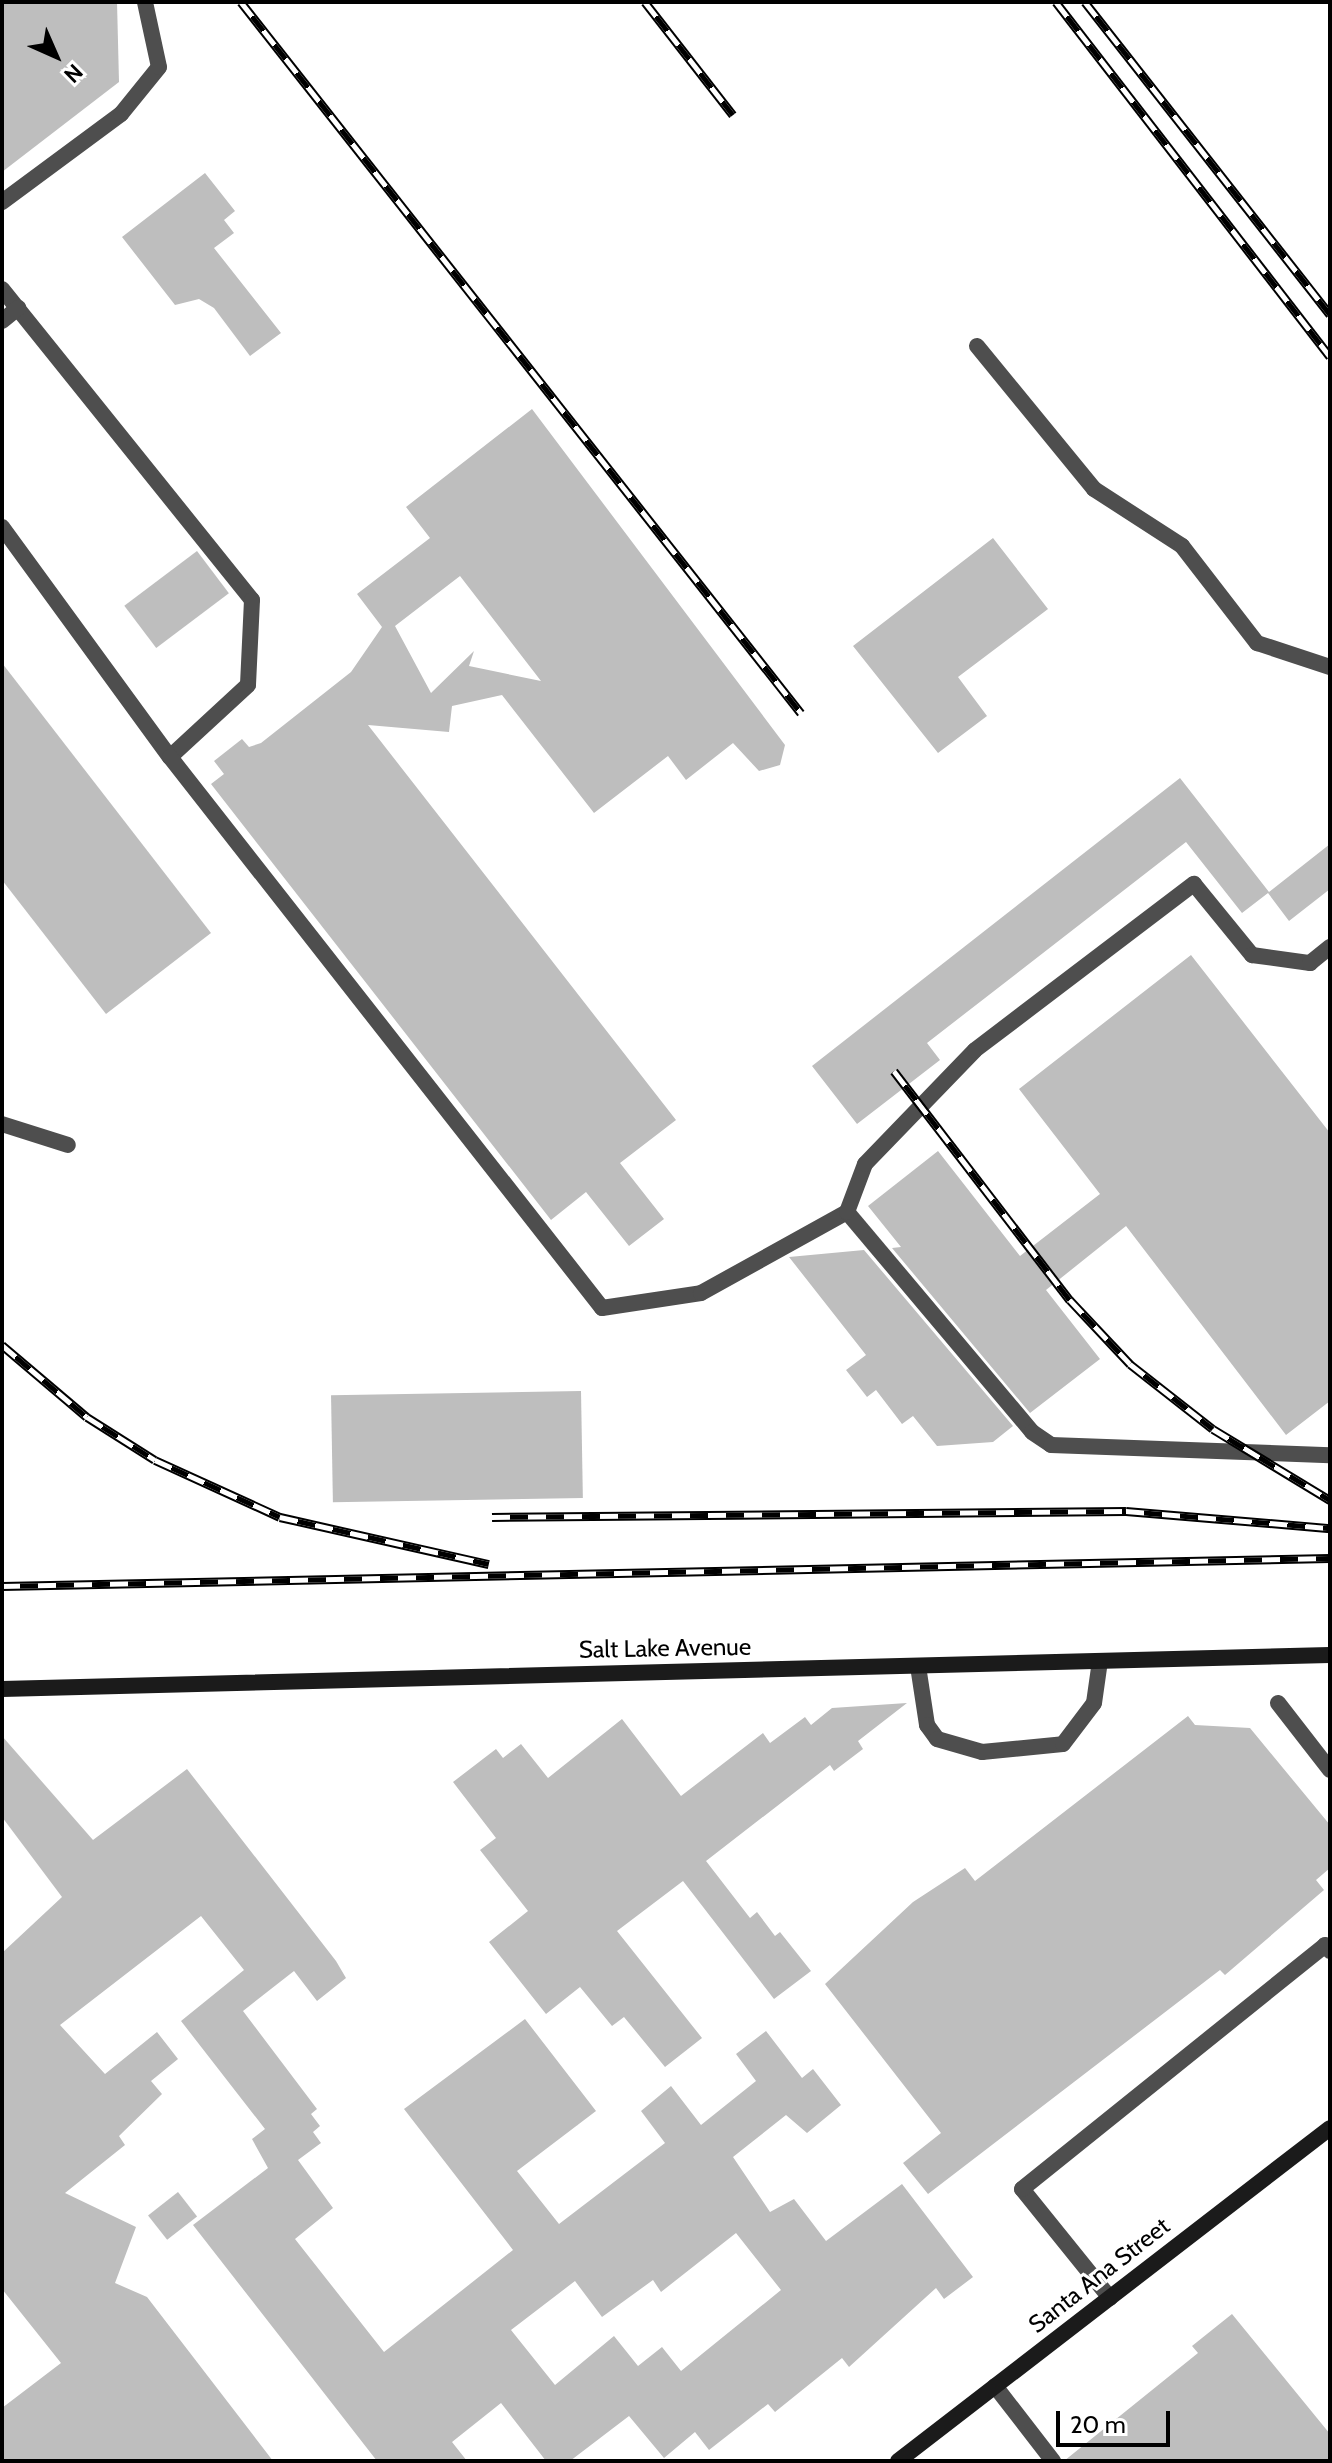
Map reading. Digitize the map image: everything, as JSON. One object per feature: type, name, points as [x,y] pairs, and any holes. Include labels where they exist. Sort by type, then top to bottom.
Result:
[{"type":"street","points":[[2,202],[121,114],[159,67],[145,2]]},
{"type":"street","points":[[2,289],[252,600],[248,685],[170,757]]},
{"type":"street","points":[[2,321],[18,308]]},
{"type":"street","points":[[977,346],[1094,489],[1182,546],[1257,643],[1330,667]]},
{"type":"street","points":[[2,527],[170,757],[602,1308],[701,1293],[847,1212],[865,1164],[975,1050],[1194,884],[1252,955],[1310,963],[1330,947]]},
{"type":"street","points":[[2,1124],[68,1145]]},
{"type":"street","points":[[847,1212],[1032,1432],[1051,1445],[1330,1455]]},
{"type":"street","name":"Salt Lake Avenue","points":[[2,1689],[1330,1655]]},
{"type":"street","points":[[918,1666],[927,1725],[937,1739],[982,1752],[1063,1744],[1094,1703],[1100,1661]]},
{"type":"street","points":[[1278,1703],[1330,1770]]},
{"type":"street","points":[[1110,2298],[1022,2189],[1325,1945],[1330,1951]]},
{"type":"street","name":"Santa Ana Street","points":[[898,2461],[1330,2128]]},
{"type":"street","points":[[995,2386],[1053,2461]]},
{"type":"building","points":[[2,2],[117,2],[119,82],[2,172]]},
{"type":"building","points":[[205,173],[235,211],[224,220],[234,233],[214,248],[281,333],[250,356],[214,308],[199,299],[175,305],[122,237]]},
{"type":"building","points":[[532,409],[785,745],[780,765],[759,771],[733,743],[686,780],[668,756],[594,813],[502,695],[452,706],[449,732],[368,725],[676,1120],[620,1163],[664,1219],[629,1246],[586,1192],[551,1220],[211,784],[224,774],[214,761],[242,739],[249,747],[261,743],[351,672],[382,627],[357,594],[430,538],[406,507]],"holes":[[[460,576],[541,681],[469,666],[474,651],[431,693],[395,626]]]},
{"type":"building","points":[[993,538],[1048,609],[958,677],[987,716],[938,753],[853,646]]},
{"type":"building","points":[[197,551],[229,593],[156,648],[124,606]]},
{"type":"building","points":[[2,663],[211,933],[106,1014],[2,880]]},
{"type":"building","points":[[1180,778],[1269,892],[1330,844],[1330,889],[1289,921],[1268,893],[1242,913],[1186,842],[927,1043],[940,1060],[857,1124],[812,1066]]},
{"type":"building","points":[[1191,955],[1330,1133],[1330,1401],[1286,1435],[1126,1226],[1046,1290],[1100,1359],[1030,1413],[892,1248],[901,1247],[868,1206],[938,1151],[1020,1256],[1100,1194],[1019,1089]]},
{"type":"building","points":[[864,1250],[1013,1426],[993,1442],[937,1446],[913,1416],[902,1424],[876,1390],[867,1397],[846,1370],[866,1355],[789,1257]]},
{"type":"building","points":[[581,1391],[583,1498],[333,1502],[331,1395]]},
{"type":"building","points":[[907,1703],[858,1741],[863,1749],[834,1771],[830,1765],[706,1861],[750,1918],[757,1912],[775,1936],[780,1932],[811,1971],[774,1999],[683,1881],[617,1931],[702,2038],[665,2067],[624,2017],[612,2026],[580,1987],[546,2014],[489,1942],[528,1911],[480,1850],[496,1838],[453,1782],[496,1749],[503,1758],[521,1744],[548,1778],[622,1719],[681,1796],[763,1733],[770,1743],[805,1717],[811,1725],[832,1708]]},
{"type":"building","points":[[1188,1716],[1195,1725],[1250,1728],[1330,1825],[1330,1868],[1316,1880],[1324,1890],[1225,1975],[1220,1970],[928,2194],[903,2163],[941,2133],[825,1984],[913,1902],[965,1868],[975,1881]]},
{"type":"building","points":[[2,1736],[93,1840],[187,1769],[336,1961],[346,1978],[317,2001],[294,1971],[243,2011],[317,2109],[311,2114],[320,2126],[313,2132],[321,2143],[298,2160],[333,2208],[295,2239],[384,2352],[513,2250],[404,2109],[525,2019],[596,2111],[517,2171],[559,2224],[665,2143],[641,2111],[671,2086],[701,2125],[756,2081],[736,2054],[766,2031],[802,2078],[813,2069],[841,2105],[807,2133],[786,2115],[733,2157],[770,2212],[794,2199],[826,2241],[902,2184],[973,2277],[944,2299],[936,2288],[849,2367],[842,2358],[775,2412],[768,2404],[709,2450],[695,2432],[664,2458],[629,2416],[570,2461],[546,2461],[501,2403],[452,2442],[467,2461],[377,2461],[193,2225],[268,2168],[252,2139],[265,2129],[181,2021],[244,1970],[201,1916],[60,2025],[105,2074],[157,2032],[178,2059],[151,2081],[162,2094],[119,2136],[125,2145],[65,2193],[136,2227],[115,2283],[147,2297],[273,2461],[2,2461],[2,2408],[61,2363],[2,2289],[2,1953],[62,1897],[2,1817]],"holes":[[[736,2233],[781,2290],[681,2371],[662,2347],[638,2366],[614,2336],[555,2385],[511,2330],[575,2281],[602,2317],[653,2280],[661,2292]]]},
{"type":"building","points":[[178,2192],[197,2216],[167,2240],[148,2215]]},
{"type":"building","points":[[1232,2314],[1330,2434],[1330,2461],[1064,2461],[1198,2353],[1192,2346]]},
{"type":"railway","points":[[241,2],[801,713]]},
{"type":"railway","points":[[645,2],[733,115]]},
{"type":"railway","points":[[1056,2],[1330,356]]},
{"type":"railway","points":[[1085,2],[1330,314]]},
{"type":"railway","points":[[894,1071],[1070,1300],[1130,1364],[1213,1429],[1330,1500]]},
{"type":"railway","points":[[2,1345],[87,1417],[155,1460],[280,1517],[489,1564]]},
{"type":"railway","points":[[492,1517],[1126,1511],[1330,1528]]},
{"type":"railway","points":[[2,1586],[1330,1558]]}]
